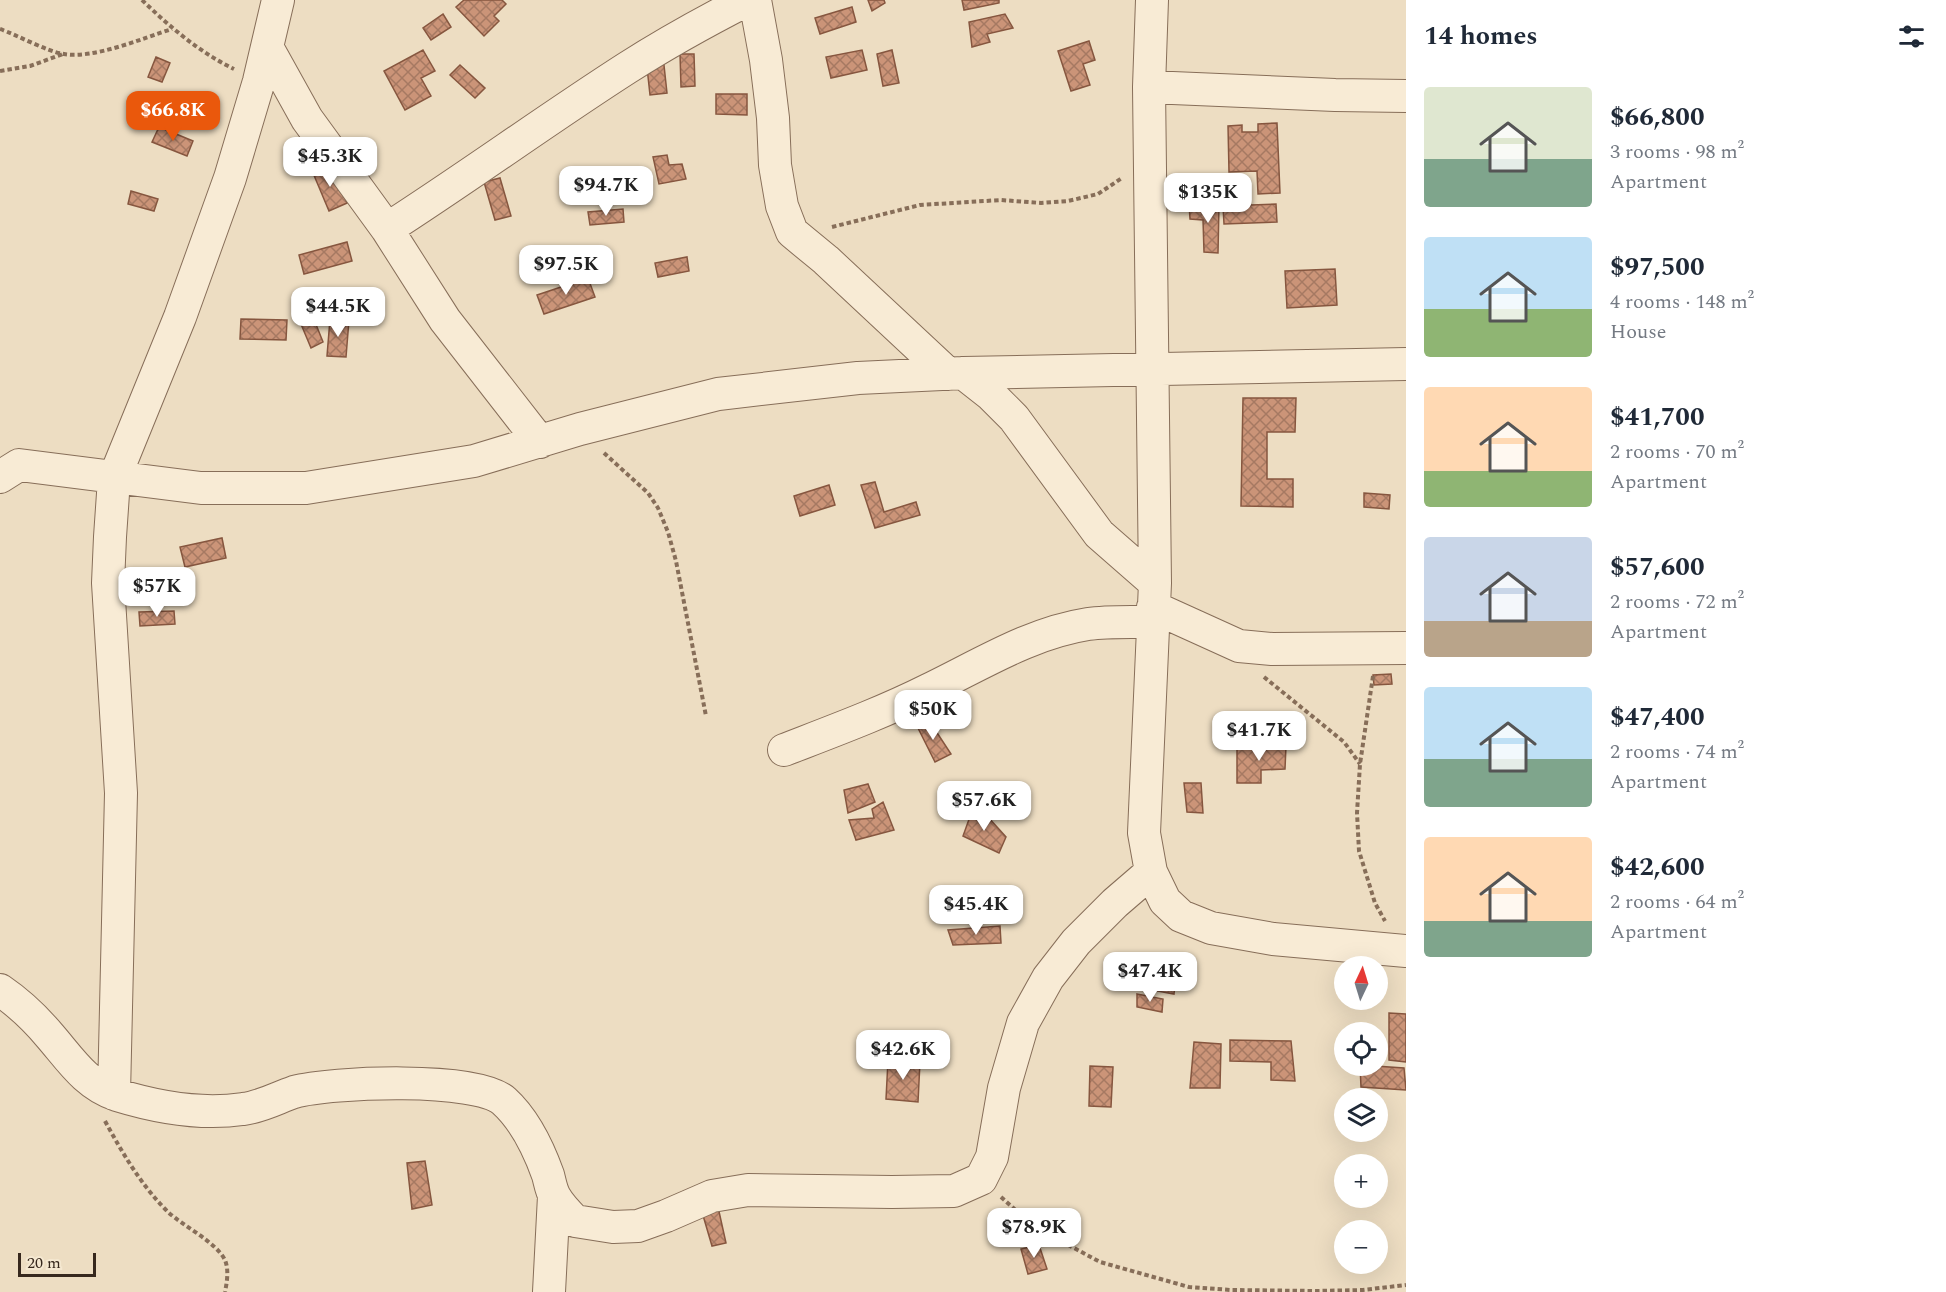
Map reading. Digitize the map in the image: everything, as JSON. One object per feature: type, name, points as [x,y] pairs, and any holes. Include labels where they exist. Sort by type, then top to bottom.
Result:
[{"type":"street","points":[[109,1107],[121,794],[108,583],[114,478],[188,297],[230,178],[259,81],[278,0]]},
{"type":"street","points":[[387,229],[630,66],[747,0]]},
{"type":"street","points":[[755,0],[773,118],[775,165],[782,206],[792,232],[956,374],[992,395],[1014,418],[1153,604],[1239,646],[1272,649],[1392,648]]},
{"type":"street","points":[[1152,0],[1149,160],[1153,604],[1144,833],[1151,872],[1165,902],[1182,916],[1211,928],[1273,939],[1405,952]]},
{"type":"street","points":[[267,47],[307,119],[387,229],[445,320],[540,442]]},
{"type":"street","points":[[1149,87],[1406,96]]},
{"type":"street","points":[[6,468],[201,489],[306,488],[474,460],[580,429],[718,394],[858,378],[1406,364]]},
{"type":"street","points":[[784,750],[858,722],[927,691],[1014,646],[1054,632],[1089,624],[1153,604]]},
{"type":"street","points":[[554,1196],[575,1221],[613,1227],[638,1226],[712,1196],[748,1190],[954,1191],[981,1179],[992,1157],[1004,1088],[1023,1023],[1048,978],[1076,942],[1115,903],[1151,872]]},
{"type":"street","points":[[0,990],[30,1014],[71,1063],[91,1082],[109,1107]]},
{"type":"street","points":[[109,1107],[159,1105],[201,1111],[242,1110],[264,1105],[295,1092],[352,1084],[404,1082],[485,1092],[504,1100],[534,1142],[548,1174],[554,1196],[549,1292]]},
{"type":"path","points":[[142,0],[172,29],[218,61],[259,81]]},
{"type":"path","points":[[0,29],[63,54],[77,55],[112,49],[172,29]]},
{"type":"path","points":[[0,72],[30,66],[63,54]]},
{"type":"path","points":[[792,232],[838,227],[920,205],[1001,200],[1041,203],[1068,201],[1098,194],[1149,160]]},
{"type":"path","points":[[580,429],[595,446],[648,493],[658,508],[676,561],[706,716]]},
{"type":"path","points":[[1239,646],[1268,682],[1344,742],[1360,764]]},
{"type":"path","points":[[1392,648],[1360,764],[1357,813],[1359,851],[1375,903],[1405,952]]},
{"type":"path","points":[[109,1107],[125,1158],[141,1181],[169,1212],[214,1247],[225,1260],[228,1277],[225,1292]]},
{"type":"path","points":[[981,1179],[1021,1215],[1060,1241],[1100,1262],[1183,1285],[1231,1290],[1316,1291],[1363,1290],[1406,1285]]},
{"type":"path","points":[[1183,1285],[1185,1292]]},
{"type":"building","points":[[464,0],[502,0],[506,4],[494,16],[499,21],[484,36],[456,7]]},
{"type":"building","points":[[868,0],[884,0],[885,3],[872,11]]},
{"type":"building","points":[[962,0],[999,0],[999,3],[964,10]]},
{"type":"building","points":[[852,7],[856,22],[820,34],[815,18]]},
{"type":"building","points":[[443,14],[451,27],[431,40],[423,28]]},
{"type":"building","points":[[1005,14],[1013,28],[987,34],[990,42],[972,47],[969,22]]},
{"type":"building","points":[[1089,41],[1095,60],[1083,64],[1090,85],[1071,91],[1058,51]]},
{"type":"building","points":[[423,50],[435,71],[421,78],[431,96],[405,110],[384,71]]},
{"type":"building","points":[[862,50],[867,70],[831,78],[826,57]]},
{"type":"building","points":[[892,50],[899,83],[883,86],[877,54]]},
{"type":"building","points":[[680,54],[694,54],[695,86],[681,87]]},
{"type":"building","points":[[663,56],[667,93],[650,95],[646,58]]},
{"type":"building","points":[[156,57],[170,63],[162,82],[148,77]]},
{"type":"building","points":[[460,65],[485,88],[475,98],[450,75]]},
{"type":"building","points":[[716,94],[747,94],[747,115],[716,114]]},
{"type":"building","points":[[1277,123],[1280,193],[1258,194],[1257,171],[1229,172],[1228,126],[1242,125],[1242,132],[1258,132],[1258,124]]},
{"type":"building","points":[[159,127],[193,141],[187,156],[152,142]]},
{"type":"building","points":[[667,155],[669,165],[682,164],[686,179],[659,184],[653,157]]},
{"type":"building","points":[[331,165],[347,203],[329,211],[313,173]]},
{"type":"building","points":[[500,178],[511,216],[495,220],[484,182]]},
{"type":"building","points":[[131,191],[158,199],[154,211],[128,204]]},
{"type":"building","points":[[1189,203],[1219,205],[1218,253],[1204,252],[1203,220],[1190,219]]},
{"type":"building","points":[[1276,204],[1277,222],[1224,224],[1223,206]]},
{"type":"building","points":[[623,209],[624,222],[590,225],[588,212]]},
{"type":"building","points":[[347,242],[352,261],[304,274],[299,255]]},
{"type":"building","points":[[687,257],[689,271],[658,277],[655,263]]},
{"type":"building","points":[[1335,269],[1337,305],[1287,308],[1285,271]]},
{"type":"building","points":[[588,278],[595,297],[544,314],[537,295]]},
{"type":"building","points":[[366,291],[368,305],[349,309],[347,294]]},
{"type":"building","points":[[311,312],[323,342],[311,348],[298,317]]},
{"type":"building","points":[[241,319],[287,320],[286,340],[240,339]]},
{"type":"building","points":[[330,319],[349,320],[346,357],[327,356]]},
{"type":"building","points":[[1243,398],[1296,398],[1295,432],[1267,432],[1267,479],[1293,479],[1293,507],[1241,506]]},
{"type":"building","points":[[875,482],[884,512],[916,502],[920,515],[875,528],[861,485]]},
{"type":"building","points":[[829,485],[835,505],[800,516],[794,496]]},
{"type":"building","points":[[1364,493],[1390,495],[1389,509],[1364,507]]},
{"type":"building","points":[[222,538],[226,558],[185,567],[180,547]]},
{"type":"building","points":[[174,611],[175,624],[140,626],[139,612]]},
{"type":"building","points":[[1391,674],[1392,684],[1374,685],[1373,675]]},
{"type":"building","points":[[928,719],[951,754],[935,762],[917,726]]},
{"type":"building","points":[[1286,746],[1285,769],[1261,770],[1261,783],[1237,783],[1237,747]]},
{"type":"building","points":[[1184,783],[1201,783],[1203,813],[1187,812]]},
{"type":"building","points":[[868,784],[875,802],[848,813],[844,790]]},
{"type":"building","points":[[883,802],[894,830],[856,840],[849,820],[874,818],[872,809]]},
{"type":"building","points":[[972,811],[987,816],[1006,837],[999,853],[963,836]]},
{"type":"building","points":[[1000,926],[1001,943],[953,945],[948,930]]},
{"type":"building","points":[[1161,956],[1178,957],[1174,994],[1157,991]]},
{"type":"building","points":[[1137,994],[1163,999],[1162,1012],[1137,1007]]},
{"type":"building","points":[[1389,1013],[1406,1014],[1406,1062],[1389,1060]]},
{"type":"building","points":[[1230,1040],[1291,1041],[1295,1081],[1271,1080],[1271,1062],[1230,1061]]},
{"type":"building","points":[[1194,1042],[1221,1044],[1220,1088],[1190,1088]]},
{"type":"building","points":[[888,1060],[920,1062],[918,1102],[886,1099]]},
{"type":"building","points":[[1090,1066],[1113,1067],[1111,1107],[1089,1106]]},
{"type":"building","points":[[1388,1067],[1404,1068],[1406,1090],[1361,1087],[1360,1076],[1388,1076]]},
{"type":"building","points":[[425,1161],[432,1205],[412,1209],[407,1163]]},
{"type":"building","points":[[718,1207],[726,1243],[712,1246],[702,1212]]},
{"type":"building","points":[[1039,1245],[1047,1269],[1028,1274],[1021,1249]]}]
